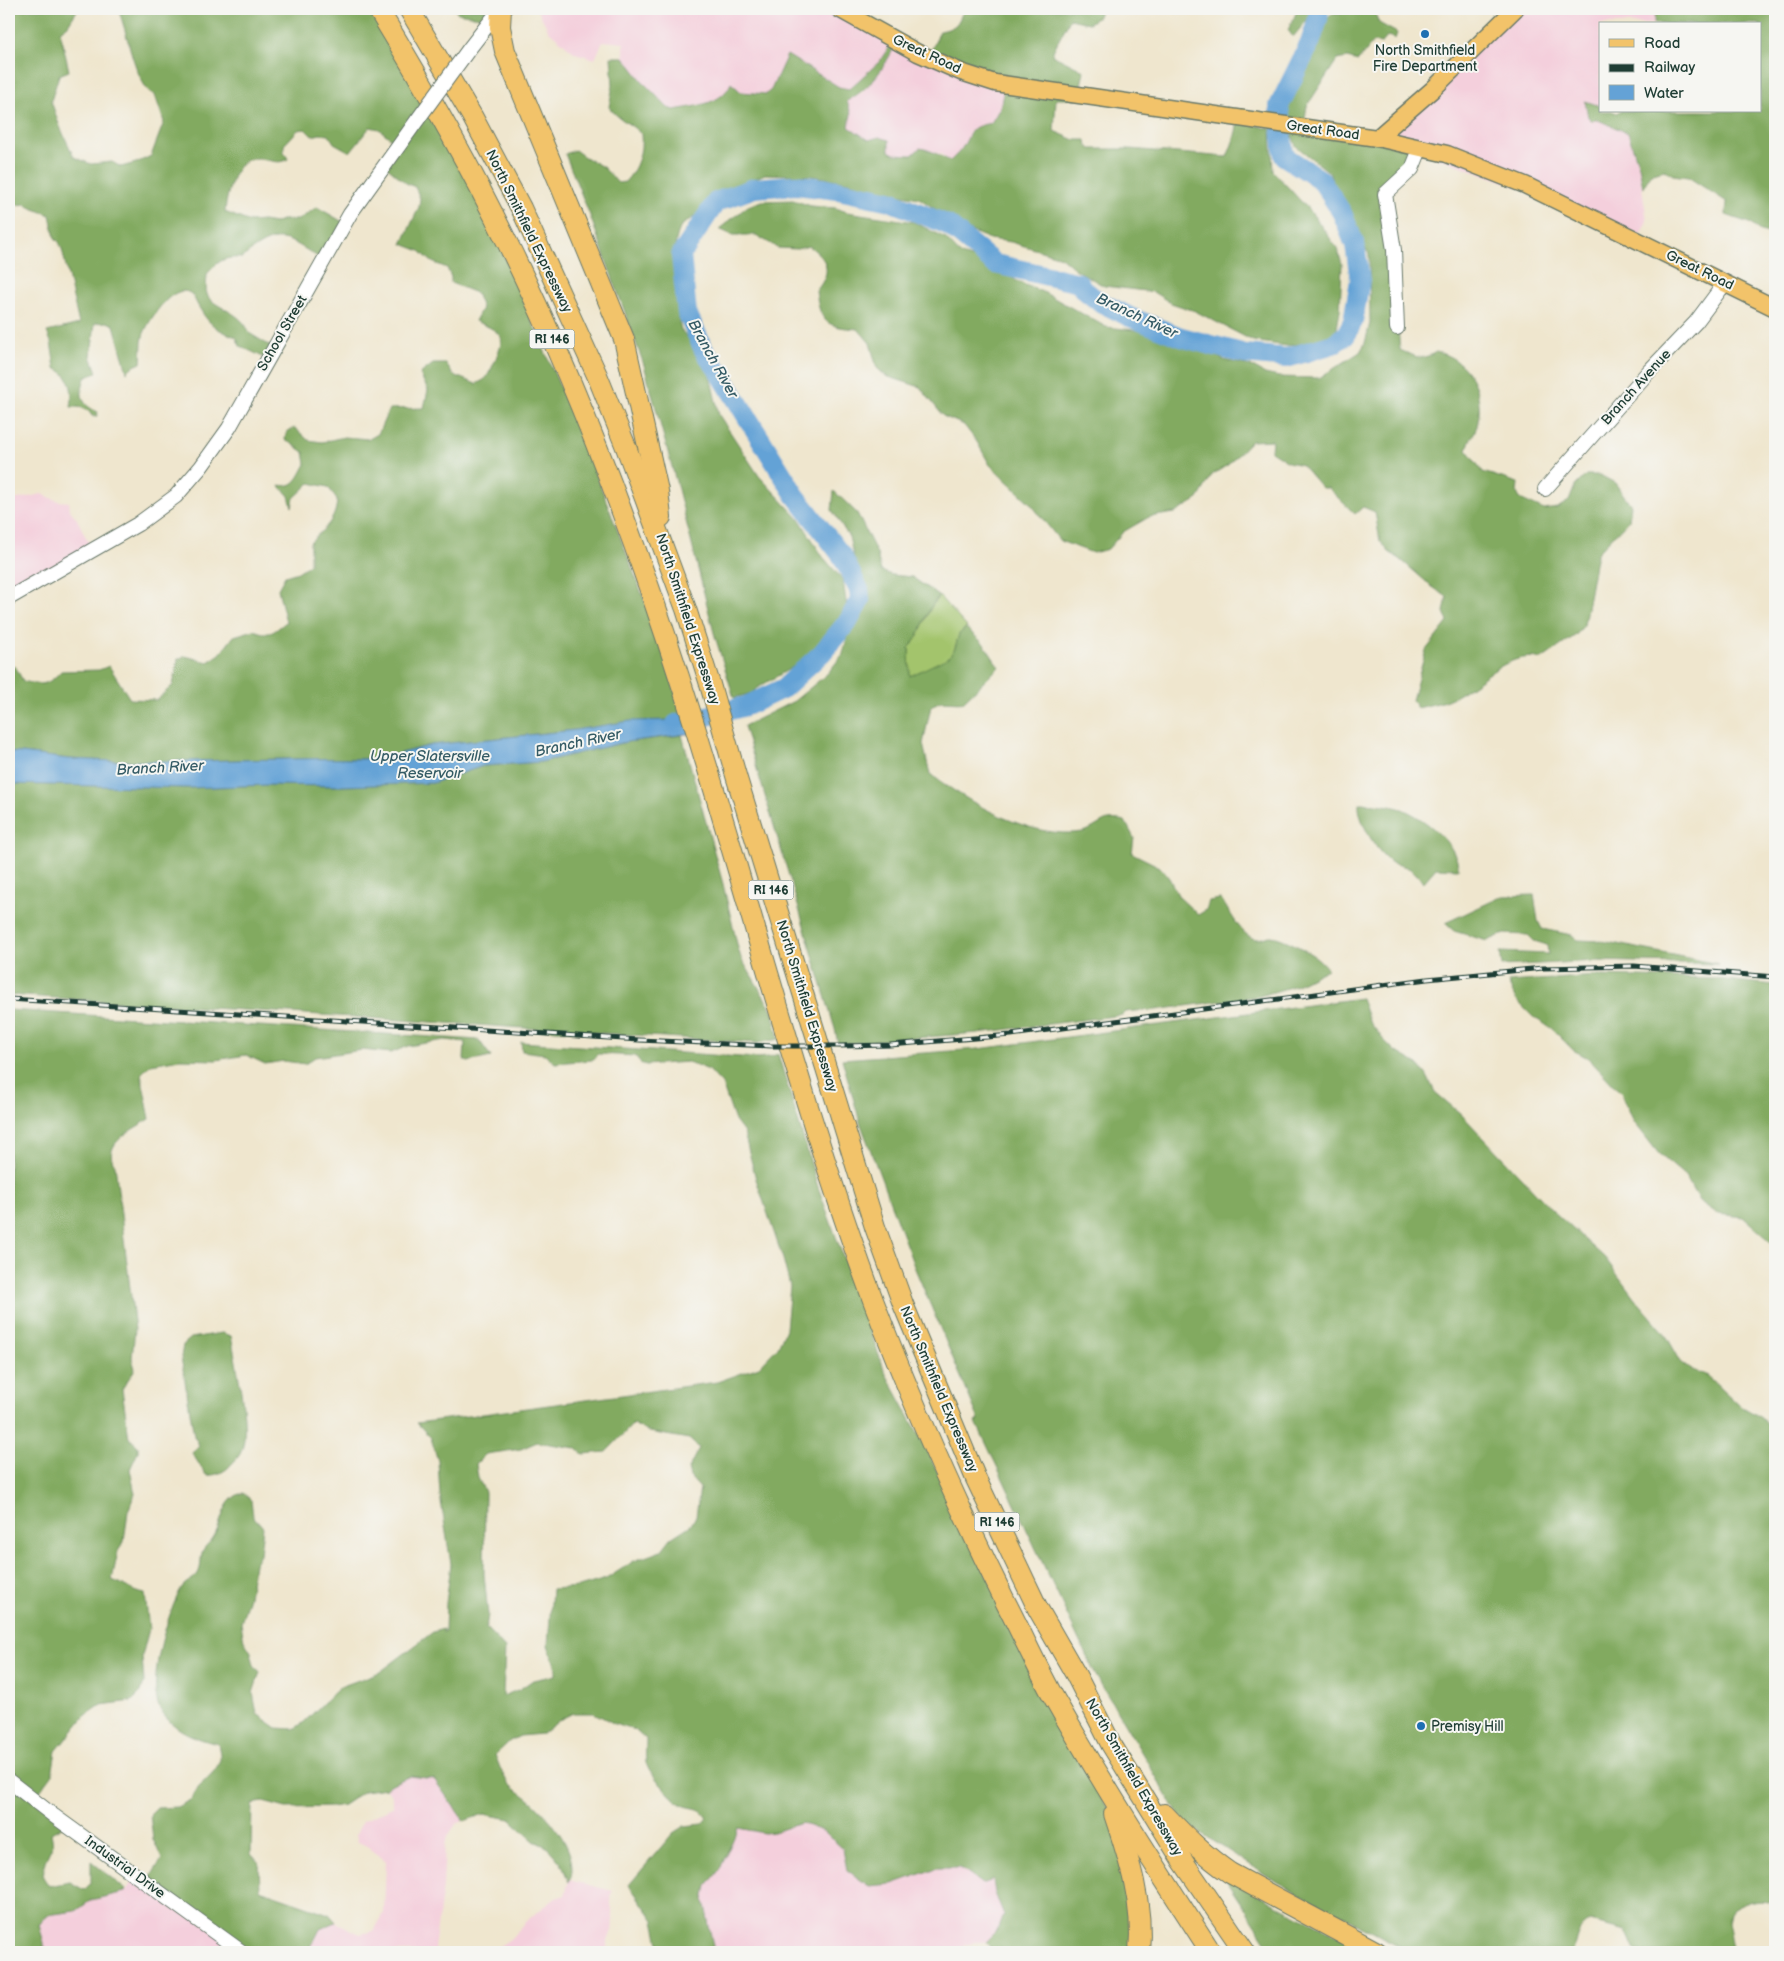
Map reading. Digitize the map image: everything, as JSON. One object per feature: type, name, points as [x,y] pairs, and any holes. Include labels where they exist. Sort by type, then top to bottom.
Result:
[{"type":"highway","name":"North Smithfield Expressway","points":[[378,9],[438,111],[508,243],[575,392],[610,481],[683,689],[702,749],[824,1161],[872,1298],[932,1446],[1050,1691],[1106,1788],[1211,1952]]},
{"type":"highway","name":"North Smithfield Expressway","points":[[409,9],[472,116],[521,208],[597,375],[626,447],[665,551],[709,681],[876,1227],[903,1304],[976,1479],[1038,1609],[1076,1675],[1111,1744],[1182,1860],[1245,1952]]},
{"type":"highway","points":[[500,9],[500,27],[505,51],[624,339],[658,491],[665,551]]},
{"type":"highway","points":[[1131,1776],[1186,1837],[1213,1861],[1284,1903],[1377,1952]]},
{"type":"highway","points":[[1106,1788],[1132,1869],[1138,1909],[1139,1952]]},
{"type":"main road","name":"Great Road","points":[[839,9],[863,15],[918,53],[961,72],[996,82],[1029,89],[1377,138],[1447,154],[1525,184],[1775,308]]},
{"type":"main road","points":[[1377,138],[1432,90],[1515,9]]},
{"type":"street","name":"School Street","points":[[9,598],[138,524],[176,496],[201,468],[229,428],[350,214],[500,9]]},
{"type":"street","points":[[1397,328],[1394,250],[1385,194],[1412,169],[1421,147]]},
{"type":"street","name":"Branch Avenue","points":[[1545,489],[1650,370],[1696,322],[1725,283]]},
{"type":"street","name":"Industrial Drive","points":[[9,1781],[54,1816],[242,1952]]},
{"type":"shaded area","points":[[537,9],[834,9],[891,44],[879,62],[849,89],[839,87],[787,56],[771,90],[766,94],[728,91],[711,102],[674,110],[668,108],[644,83],[624,57],[624,43],[603,41],[595,59],[575,53],[549,31]]},
{"type":"shaded area","points":[[1513,9],[1655,9],[1654,22],[1599,22],[1599,106],[1585,101],[1598,120],[1628,133],[1639,167],[1647,221],[1636,243],[1518,187],[1387,139]]},
{"type":"shaded area","points":[[894,48],[1004,88],[1000,108],[991,124],[973,129],[969,133],[964,147],[950,161],[941,154],[924,149],[919,149],[912,155],[894,154],[889,151],[879,137],[869,140],[849,127],[851,114],[847,101],[863,92]]},
{"type":"shaded area","points":[[42,494],[58,501],[69,502],[70,510],[77,519],[91,548],[9,596],[9,501]]},
{"type":"shaded area","points":[[410,1776],[434,1779],[464,1821],[457,1823],[447,1837],[445,1845],[443,1887],[434,1948],[436,1952],[306,1952],[320,1929],[336,1922],[360,1934],[374,1931],[384,1913],[386,1861],[367,1846],[358,1842],[356,1834],[363,1821],[392,1807],[392,1795],[386,1788]]},
{"type":"shaded area","points":[[801,1823],[825,1832],[843,1849],[847,1870],[869,1886],[892,1884],[937,1868],[960,1868],[982,1884],[992,1880],[1004,1915],[999,1928],[985,1942],[975,1942],[949,1952],[712,1952],[713,1946],[704,1900],[707,1886],[720,1869],[738,1828],[764,1833],[774,1832]]},
{"type":"shaded area","points":[[138,1874],[244,1952],[44,1952],[44,1943],[39,1925],[47,1914],[76,1911],[91,1900],[125,1892]]},
{"type":"shaded area","points":[[569,1880],[613,1891],[610,1896],[614,1925],[607,1944],[607,1952],[491,1952],[510,1939],[532,1916],[556,1898],[565,1895]]},
{"type":"green space","points":[[29,9],[78,9],[68,25],[60,31],[69,71],[59,75],[51,101],[60,127],[74,157],[91,164],[112,162],[121,167],[151,156],[164,122],[155,95],[146,88],[141,79],[118,9],[379,9],[483,207],[584,443],[657,633],[682,715],[669,720],[432,745],[382,758],[105,761],[9,752],[9,668],[15,666],[23,681],[44,684],[52,680],[61,671],[99,670],[109,666],[130,699],[157,700],[173,685],[178,659],[185,656],[208,662],[220,654],[234,636],[254,630],[264,633],[272,632],[286,622],[278,589],[285,576],[298,572],[310,564],[310,542],[332,519],[337,499],[328,487],[310,483],[294,498],[292,507],[289,496],[279,485],[285,486],[296,481],[306,464],[304,452],[285,439],[287,431],[295,428],[308,440],[322,442],[344,437],[369,439],[378,434],[389,409],[424,408],[428,390],[420,374],[433,364],[446,364],[453,375],[476,384],[488,375],[501,342],[497,332],[475,321],[482,308],[476,293],[451,283],[451,277],[447,268],[432,262],[420,251],[402,244],[419,207],[420,198],[415,187],[406,183],[384,164],[395,142],[379,129],[370,127],[350,152],[334,143],[329,135],[320,134],[312,136],[305,129],[298,130],[284,145],[284,152],[288,159],[285,161],[251,159],[242,163],[231,183],[225,212],[250,222],[263,221],[275,223],[282,220],[298,220],[317,207],[343,222],[321,259],[290,241],[274,239],[265,242],[242,258],[222,260],[207,274],[206,289],[209,299],[234,314],[246,326],[249,333],[272,347],[265,358],[240,346],[236,337],[215,327],[207,320],[191,294],[183,291],[168,298],[155,314],[143,336],[141,363],[132,367],[127,372],[114,325],[107,322],[95,323],[91,356],[97,372],[85,378],[82,394],[85,403],[98,412],[97,416],[92,416],[83,408],[71,407],[71,386],[64,374],[55,368],[51,342],[47,332],[79,324],[62,249],[55,238],[50,215],[25,204],[9,206],[9,12]]},
{"type":"green space","points":[[454,9],[499,9],[490,19],[458,13]]},
{"type":"green space","points":[[964,9],[1101,9],[1097,18],[1089,23],[1070,19],[1052,55],[1084,71],[1078,99],[1056,99],[1054,131],[1075,140],[1086,140],[1087,146],[1091,149],[1130,149],[1227,157],[1234,140],[1238,121],[1271,129],[1273,171],[1311,212],[1337,248],[1342,264],[1340,311],[1335,339],[1287,346],[1253,341],[1195,311],[1171,303],[1153,292],[1104,286],[1075,269],[1061,257],[1011,242],[990,239],[963,228],[919,198],[880,191],[849,182],[812,176],[765,174],[747,182],[682,225],[675,245],[674,258],[679,322],[681,330],[695,346],[709,371],[719,415],[759,476],[800,520],[823,557],[843,580],[848,615],[843,625],[803,661],[757,688],[752,693],[734,698],[714,633],[677,485],[644,365],[589,213],[565,154],[575,150],[603,167],[618,183],[625,182],[636,166],[640,154],[641,134],[609,107],[613,85],[611,57],[624,57],[644,83],[668,108],[674,110],[698,106],[714,100],[727,90],[731,83],[741,92],[766,94],[771,90],[787,55],[839,87],[849,89],[879,62],[891,44],[894,48],[880,72],[863,90],[847,101],[851,114],[849,127],[869,140],[879,137],[889,140],[889,151],[894,154],[912,155],[920,148],[950,161],[961,149],[973,129],[991,123],[1000,108],[1004,89],[928,58],[940,31],[956,24]]},
{"type":"green space","points":[[1298,9],[1313,9],[1313,13],[1293,37],[1288,30]]},
{"type":"green space","points":[[1345,9],[1375,9],[1374,11],[1379,23],[1397,33],[1395,39],[1388,36],[1382,43],[1373,42],[1358,61],[1347,58],[1337,60],[1307,106],[1303,130],[1415,148],[1413,164],[1386,191],[1400,350],[1418,357],[1436,352],[1447,355],[1465,369],[1476,388],[1479,410],[1475,432],[1467,450],[1483,472],[1518,483],[1517,493],[1520,499],[1544,510],[1557,508],[1569,501],[1575,486],[1586,475],[1600,475],[1615,483],[1631,505],[1629,520],[1597,553],[1584,625],[1576,635],[1542,659],[1529,657],[1504,664],[1459,694],[1444,701],[1417,708],[1412,700],[1426,650],[1448,622],[1444,612],[1447,597],[1389,552],[1380,541],[1375,512],[1363,507],[1355,514],[1328,488],[1322,488],[1302,465],[1288,462],[1271,451],[1272,440],[1251,441],[1229,464],[1212,475],[1198,499],[1175,513],[1149,517],[1123,532],[1108,549],[1093,553],[1060,541],[1031,504],[990,465],[977,442],[964,425],[943,416],[920,387],[886,376],[877,368],[870,343],[858,329],[838,327],[826,321],[820,310],[816,291],[824,278],[826,267],[821,256],[816,251],[809,246],[797,249],[778,248],[756,235],[732,235],[719,229],[748,206],[762,201],[793,200],[811,206],[836,208],[847,212],[914,222],[945,238],[961,255],[996,265],[1018,282],[1045,293],[1106,327],[1153,332],[1185,347],[1207,351],[1224,360],[1251,366],[1265,374],[1279,377],[1319,378],[1360,352],[1365,343],[1370,323],[1369,254],[1354,232],[1329,172],[1296,146],[1289,127],[1287,94],[1291,82],[1307,53],[1312,35],[1331,14],[1342,14]]},
{"type":"green space","points":[[1655,9],[1775,9],[1775,227],[1769,233],[1760,231],[1749,223],[1726,215],[1727,202],[1688,177],[1673,175],[1665,170],[1652,173],[1643,187],[1639,166],[1628,133],[1598,120],[1591,120],[1588,117],[1585,101],[1599,106],[1599,112],[1762,112],[1762,22],[1654,22]]},
{"type":"green space","points":[[834,491],[857,513],[877,554],[881,571],[892,575],[912,577],[939,596],[930,608],[918,636],[909,648],[910,676],[949,657],[955,648],[959,634],[966,628],[984,644],[999,667],[963,702],[941,701],[931,706],[923,744],[930,774],[982,807],[1022,825],[1063,833],[1083,832],[1107,820],[1125,821],[1134,838],[1132,853],[1160,867],[1169,878],[1179,897],[1198,915],[1206,910],[1209,901],[1220,899],[1247,935],[1257,939],[1271,936],[1281,939],[1313,955],[1328,969],[1297,985],[1260,996],[1148,1011],[1125,1012],[1122,1015],[978,1033],[838,1044],[744,726],[794,701],[827,674],[843,654],[851,621],[867,597],[867,589],[854,559],[849,537],[832,510]]},
{"type":"green space","points":[[939,596],[967,627],[960,634],[949,656],[936,665],[910,677],[909,648],[918,636],[930,609]]},
{"type":"green space","points":[[682,735],[723,884],[741,958],[772,1010],[779,1039],[758,1043],[9,995],[9,784],[189,788],[433,783],[483,766],[541,762],[626,742]]},
{"type":"green space","points":[[1359,803],[1380,804],[1402,809],[1420,818],[1438,833],[1453,851],[1458,869],[1436,868],[1423,883],[1410,869],[1392,863],[1380,852],[1369,836],[1361,818]]},
{"type":"green space","points":[[1534,895],[1538,921],[1542,929],[1572,935],[1578,940],[1602,941],[1718,964],[1597,961],[1502,966],[1500,952],[1548,954],[1547,945],[1534,941],[1528,935],[1504,934],[1487,941],[1454,931],[1445,923],[1503,896]]},
{"type":"green space","points":[[1598,976],[1716,979],[1775,985],[1775,1245],[1743,1217],[1718,1214],[1699,1201],[1685,1176],[1659,1154],[1634,1122],[1622,1094],[1588,1058],[1573,1050],[1551,1028],[1533,1017],[1516,1000],[1508,982]]},
{"type":"green space","points":[[1361,998],[1369,1021],[1382,1038],[1395,1051],[1416,1063],[1426,1074],[1435,1092],[1461,1114],[1552,1210],[1605,1258],[1634,1297],[1664,1332],[1681,1362],[1690,1369],[1708,1376],[1739,1405],[1762,1418],[1775,1434],[1775,1904],[1758,1900],[1731,1910],[1728,1923],[1734,1952],[1635,1952],[1626,1931],[1590,1922],[1580,1930],[1573,1952],[1411,1952],[1277,1882],[1187,1824],[1177,1812],[1095,1674],[976,1422],[979,1420],[914,1266],[860,1122],[842,1059],[978,1049]]},
{"type":"green space","points":[[9,1010],[479,1040],[491,1057],[468,1062],[464,1060],[465,1042],[445,1040],[408,1046],[391,1053],[362,1050],[315,1057],[305,1064],[284,1061],[265,1064],[246,1055],[216,1060],[180,1059],[151,1064],[141,1074],[150,1119],[128,1132],[112,1150],[135,1329],[132,1358],[135,1369],[122,1389],[129,1438],[138,1446],[138,1452],[130,1469],[135,1494],[128,1511],[124,1542],[118,1551],[112,1580],[136,1592],[145,1594],[149,1629],[142,1656],[144,1682],[141,1692],[132,1701],[101,1705],[85,1716],[56,1751],[52,1775],[35,1798],[67,1824],[51,1833],[53,1844],[45,1861],[43,1877],[49,1886],[70,1882],[84,1890],[91,1883],[91,1861],[126,1890],[125,1892],[91,1900],[76,1911],[47,1915],[39,1925],[44,1943],[44,1952],[9,1952]]},
{"type":"green space","points":[[521,1042],[756,1058],[778,1054],[818,1187],[885,1372],[924,1444],[1071,1748],[1117,1823],[1140,1952],[995,1952],[985,1942],[999,1928],[1004,1915],[995,1893],[993,1880],[982,1884],[960,1868],[937,1868],[892,1884],[869,1886],[847,1870],[843,1849],[825,1832],[801,1823],[774,1832],[764,1833],[738,1828],[720,1869],[707,1886],[704,1900],[713,1946],[712,1952],[661,1952],[654,1920],[629,1885],[673,1833],[684,1826],[702,1824],[707,1818],[699,1809],[685,1806],[678,1802],[656,1779],[646,1763],[646,1739],[637,1731],[615,1724],[594,1713],[573,1713],[561,1719],[542,1734],[520,1736],[510,1741],[495,1755],[507,1780],[538,1807],[562,1837],[571,1860],[572,1871],[569,1882],[561,1863],[547,1847],[534,1841],[510,1819],[484,1814],[464,1821],[434,1779],[410,1776],[386,1788],[364,1791],[343,1805],[332,1807],[286,1808],[263,1802],[252,1804],[251,1854],[259,1863],[260,1890],[329,1914],[336,1922],[320,1929],[306,1952],[244,1952],[149,1879],[162,1859],[153,1839],[150,1815],[157,1808],[177,1807],[192,1799],[194,1793],[215,1770],[220,1760],[218,1744],[188,1734],[175,1726],[163,1714],[158,1703],[156,1687],[160,1650],[176,1598],[182,1587],[199,1572],[203,1551],[213,1538],[231,1500],[243,1493],[251,1500],[253,1516],[263,1527],[260,1554],[254,1564],[249,1597],[241,1623],[244,1641],[251,1652],[254,1665],[260,1672],[253,1693],[257,1714],[277,1728],[294,1729],[304,1722],[340,1687],[380,1672],[433,1632],[443,1629],[443,1633],[445,1631],[446,1603],[451,1564],[440,1495],[438,1461],[431,1438],[417,1423],[717,1382],[759,1367],[778,1347],[786,1329],[790,1286],[783,1259],[756,1179],[744,1133],[735,1121],[722,1084],[709,1070],[688,1062],[646,1065],[640,1063],[636,1056],[599,1054],[592,1060],[555,1063],[545,1054],[522,1051]],"holes":[[[633,1424],[649,1432],[689,1439],[699,1448],[688,1469],[690,1477],[700,1488],[696,1516],[691,1525],[671,1538],[661,1551],[634,1561],[606,1579],[579,1587],[552,1589],[548,1645],[556,1668],[556,1675],[533,1680],[520,1689],[503,1696],[505,1648],[486,1628],[488,1615],[484,1574],[485,1492],[478,1478],[476,1464],[486,1454],[521,1449],[537,1442],[576,1448],[583,1454],[606,1452]]]},
{"type":"green space","points":[[222,1333],[231,1336],[241,1394],[244,1439],[240,1454],[228,1468],[218,1474],[206,1475],[192,1453],[199,1445],[194,1436],[181,1357],[183,1345],[191,1338]]},
{"type":"green space","points":[[1225,1878],[1370,1952],[1274,1952]]},
{"type":"water","name":"Upper Slatersville Reservoir","points":[[682,715],[694,733],[626,742],[541,762],[483,766],[433,783],[189,788],[9,784],[9,752],[105,761],[382,758],[432,745],[575,730],[630,721],[669,720]]},
{"type":"waterway","name":"Branch River","points":[[676,724],[746,706],[784,688],[822,653],[849,620],[860,600],[859,590],[842,556],[795,495],[704,350],[687,313],[681,255],[716,202],[754,188],[796,185],[838,190],[890,201],[948,225],[995,264],[1079,283],[1083,289],[1098,301],[1130,317],[1181,337],[1245,354],[1287,358],[1333,344],[1346,335],[1353,321],[1360,280],[1355,245],[1342,213],[1321,180],[1284,156],[1279,106],[1310,43],[1318,19],[1319,9]]},
{"type":"railway","points":[[9,999],[639,1040],[772,1046],[839,1046],[890,1045],[1011,1035],[1427,979],[1543,968],[1634,966],[1775,977]]},
{"type":"place","name":"North Smithfield Fire Department","points":[[1425,34]]},
{"type":"place","name":"Premisy Hill","points":[[1421,1726]]}]
